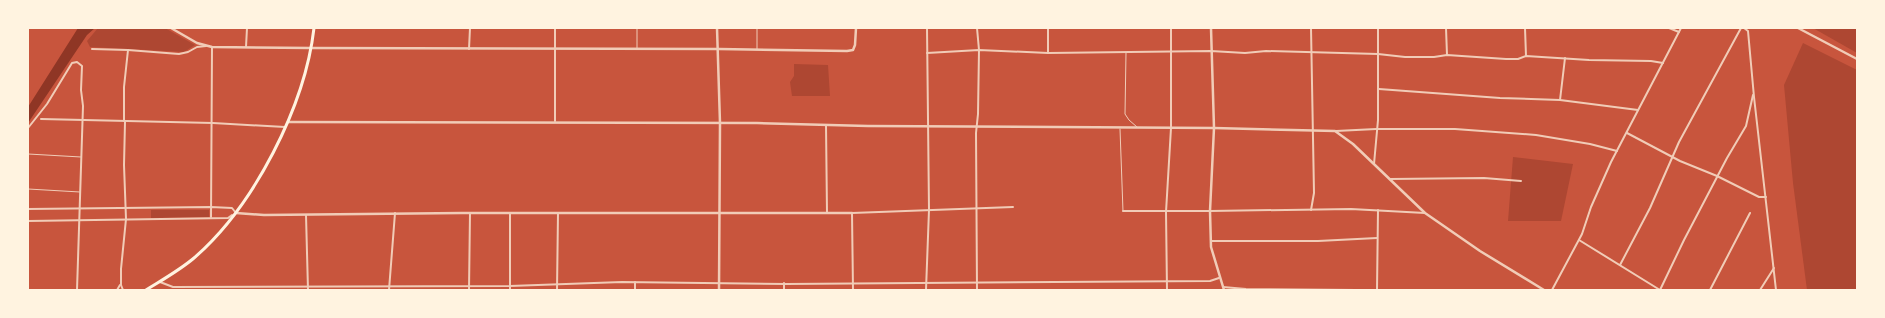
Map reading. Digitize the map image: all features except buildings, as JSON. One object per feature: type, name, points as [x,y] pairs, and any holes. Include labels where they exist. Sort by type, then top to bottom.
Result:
[{"type":"main road","points":[[146,290],[194,258],[236,213],[263,171],[288,122],[303,80],[311,48],[314,28]]},
{"type":"street","points":[[171,28],[197,43],[211,46]]},
{"type":"street","points":[[246,47],[247,28]]},
{"type":"street","points":[[469,49],[470,28]]},
{"type":"street","points":[[555,28],[555,122]]},
{"type":"street","points":[[717,28],[720,123],[719,290]]},
{"type":"street","points":[[92,49],[178,54],[188,52],[197,47],[211,46],[311,48],[718,49],[847,51],[853,50],[855,45],[856,28]]},
{"type":"street","points":[[926,290],[929,210],[927,28]]},
{"type":"street","points":[[977,28],[979,50],[978,114],[976,127],[977,290]]},
{"type":"street","points":[[1048,28],[1048,53]]},
{"type":"street","points":[[1167,290],[1166,212],[1171,128],[1171,28]]},
{"type":"street","points":[[1211,28],[1214,128],[1210,212],[1211,241],[1212,254],[1223,289],[1356,290]]},
{"type":"street","points":[[1311,28],[1314,193],[1311,210]]},
{"type":"street","points":[[1374,164],[1379,89],[1378,28]]},
{"type":"street","points":[[1446,28],[1447,55]]},
{"type":"street","points":[[1525,28],[1526,56]]},
{"type":"street","points":[[1669,28],[1679,32]]},
{"type":"street","points":[[1552,290],[1580,240],[1591,207],[1617,151],[1681,28]]},
{"type":"street","points":[[1620,265],[1650,208],[1672,157],[1741,28]]},
{"type":"street","points":[[1744,28],[1748,31],[1753,91],[1776,290]]},
{"type":"street","points":[[1798,28],[1857,59]]},
{"type":"street","points":[[210,218],[213,123],[211,46]]},
{"type":"street","points":[[123,290],[121,284],[126,219],[124,86],[128,50]]},
{"type":"street","points":[[927,53],[979,50],[1048,53],[1171,52],[1211,50],[1245,53],[1266,51],[1434,57],[1447,55],[1506,59],[1518,59],[1526,56],[1651,61],[1663,63]]},
{"type":"street","points":[[1560,100],[1565,58]]},
{"type":"street","points":[[28,128],[47,104],[72,63],[77,62],[82,66],[83,120],[76,290]]},
{"type":"street","points":[[1379,89],[1500,98],[1560,100],[1638,110]]},
{"type":"street","points":[[1580,240],[1660,290],[1717,176],[1746,126],[1753,91]]},
{"type":"street","points":[[41,119],[213,123],[285,127]]},
{"type":"street","points":[[288,122],[720,123],[826,126],[1214,128],[1335,131],[1376,129],[1455,129],[1536,135],[1590,144],[1617,151]]},
{"type":"street","points":[[826,126],[827,213]]},
{"type":"street","points":[[1335,131],[1353,144],[1425,213],[1480,251],[1544,290]]},
{"type":"street","points":[[1627,133],[1672,157],[1759,196],[1766,197]]},
{"type":"street","points":[[1389,179],[1484,178],[1521,181]]},
{"type":"street","points":[[28,220],[228,218],[236,213],[264,215],[395,213],[852,213],[976,207],[1013,207]]},
{"type":"street","points":[[28,209],[232,208],[236,213]]},
{"type":"street","points":[[1123,211],[1210,212],[1378,210],[1425,213]]},
{"type":"street","points":[[1378,210],[1378,290]]},
{"type":"street","points":[[389,290],[395,213]]},
{"type":"street","points":[[469,290],[470,213]]},
{"type":"street","points":[[510,213],[510,290]]},
{"type":"street","points":[[557,290],[558,213]]},
{"type":"street","points":[[852,213],[853,290]]},
{"type":"street","points":[[1710,290],[1750,213]]},
{"type":"street","points":[[306,214],[308,289]]},
{"type":"street","points":[[1211,241],[1318,241],[1377,238]]},
{"type":"street","points":[[1760,290],[1774,268]]},
{"type":"street","points":[[159,282],[173,287],[308,289],[510,286],[635,282],[853,283],[1167,280],[1210,281],[1219,278]]},
{"type":"street","points":[[635,282],[635,290]]},
{"type":"street","points":[[784,283],[784,290]]},
{"type":"street","points":[[117,290],[121,284]]},
{"type":"street","points":[[1373,290],[1407,290]]},
{"type":"lane","points":[[637,28],[637,49]]},
{"type":"lane","points":[[757,28],[757,50]]},
{"type":"lane","points":[[1126,52],[1125,114],[1128,120],[1137,128]]},
{"type":"lane","points":[[1120,128],[1123,211]]},
{"type":"lane","points":[[28,154],[82,157]]},
{"type":"lane","points":[[28,189],[81,192]]},
{"type":"shaded area","points":[[78,28],[95,28],[87,35],[28,123],[28,107]]},
{"type":"shaded area","points":[[98,28],[165,28],[195,45],[184,52],[90,47],[87,41]]},
{"type":"shaded area","points":[[1813,28],[1857,28],[1857,53]]},
{"type":"shaded area","points":[[1803,43],[1857,70],[1857,290],[1807,290],[1793,183],[1784,85]]},
{"type":"shaded area","points":[[794,64],[828,65],[830,96],[792,96],[790,82],[794,76]]},
{"type":"shaded area","points":[[1513,157],[1573,164],[1561,221],[1508,221]]},
{"type":"shaded area","points":[[151,210],[209,210],[209,217],[151,218]]}]
